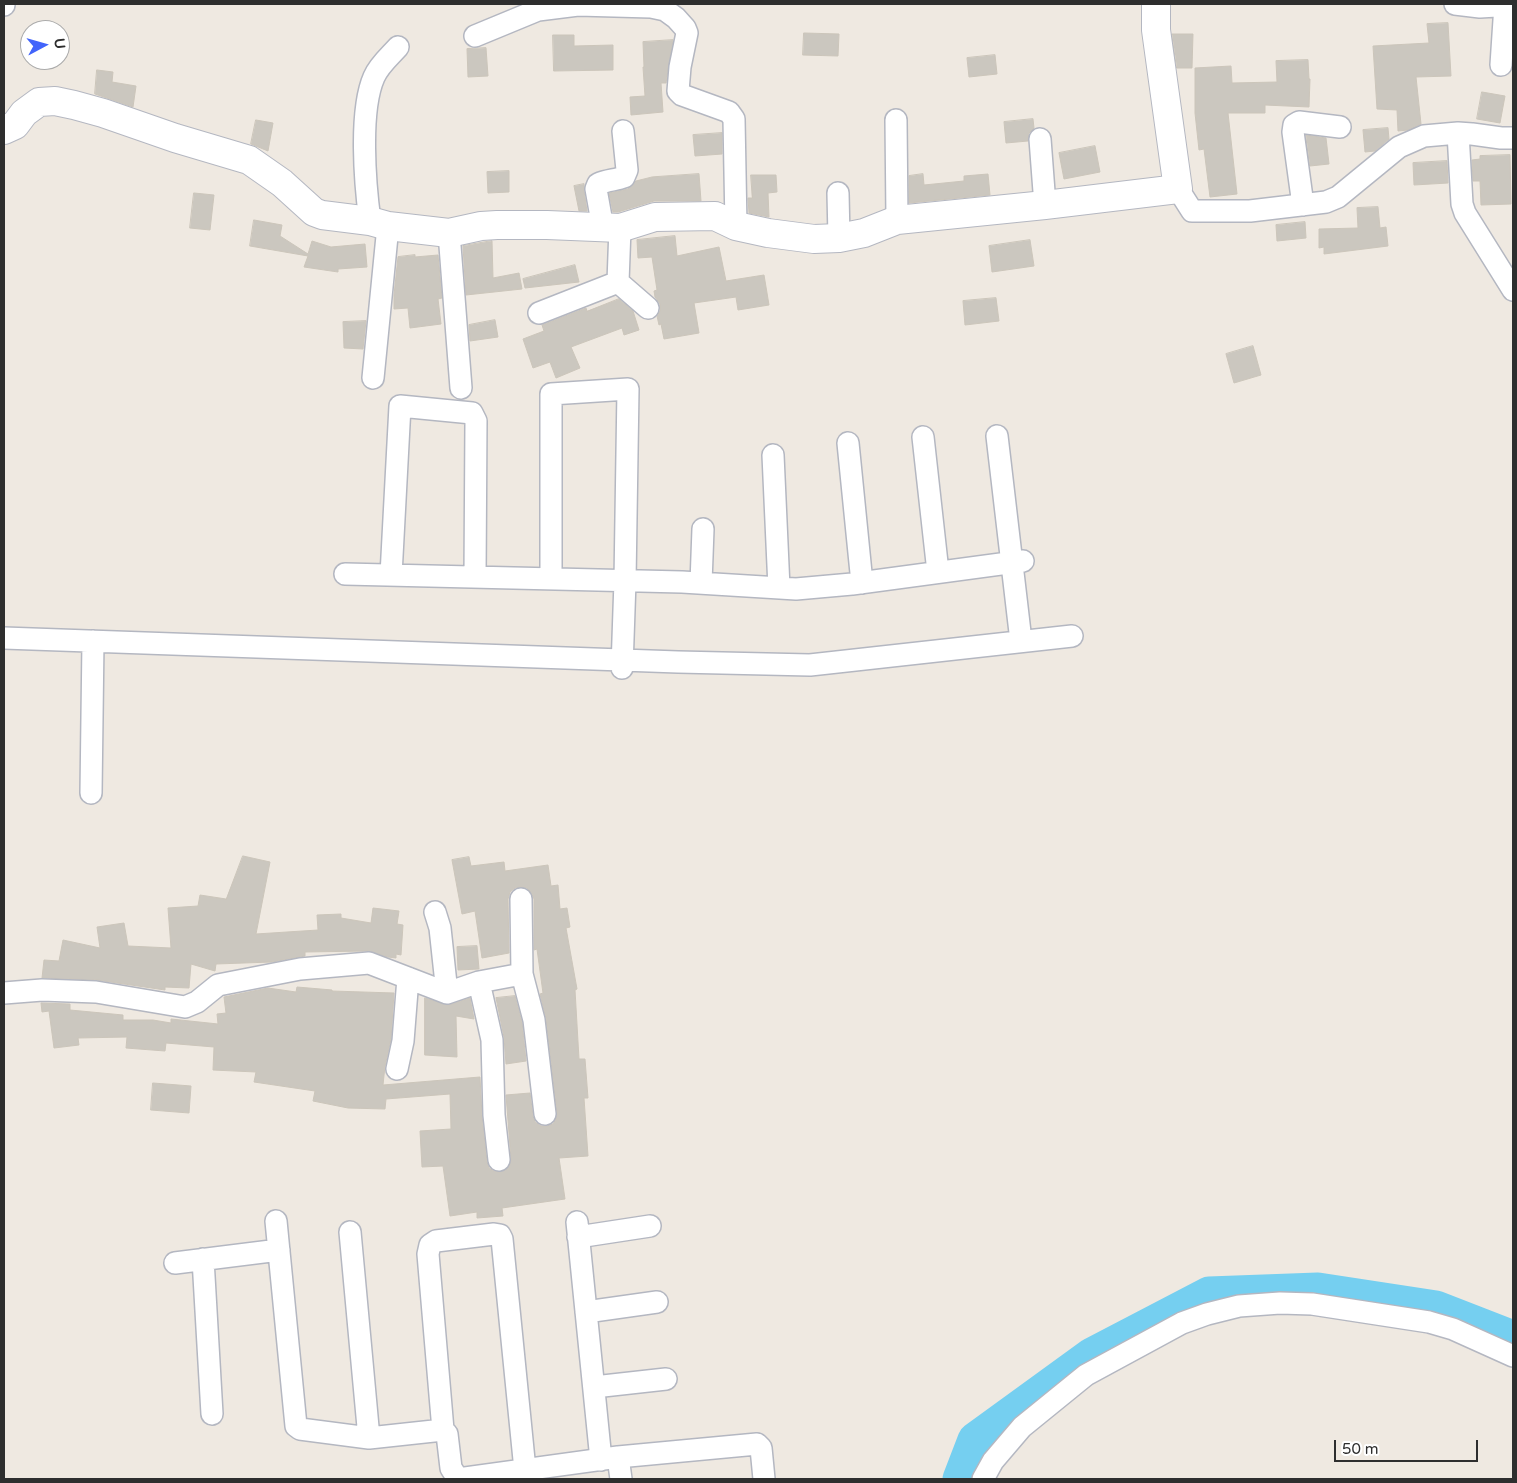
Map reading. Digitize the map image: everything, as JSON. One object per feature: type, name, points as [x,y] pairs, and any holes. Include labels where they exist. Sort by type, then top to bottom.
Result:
[{"type":"street","points":[[1156,4],[1156,30],[1178,189],[1192,211],[1250,211],[1326,202],[1338,198],[1389,155],[1409,142],[1424,136],[1458,133],[1513,138]]},
{"type":"street","points":[[1455,4],[1480,6],[1509,5],[1501,65]]},
{"type":"street","points":[[475,36],[538,10],[578,5],[651,7],[665,10],[676,18],[685,28],[686,33],[678,91],[682,95],[729,112],[734,119],[736,226]]},
{"type":"street","points":[[373,378],[379,224],[367,200],[365,120],[374,76],[398,47]]},
{"type":"street","points":[[4,130],[15,125],[24,113],[39,102],[74,105],[249,160],[282,183],[314,212],[322,215],[449,233],[481,226],[497,225],[612,228],[655,217],[715,216],[736,226],[768,233],[814,239],[839,238],[864,232],[897,220],[1045,206],[1178,189]]},
{"type":"street","points":[[896,120],[897,220]]},
{"type":"street","points":[[1303,205],[1293,132],[1294,126],[1299,122],[1340,127]]},
{"type":"street","points":[[623,131],[626,174],[624,177],[598,184],[596,188],[612,228],[618,282],[648,308]]},
{"type":"street","points":[[1458,133],[1462,204],[1465,213],[1513,290]]},
{"type":"street","points":[[1040,139],[1045,206]]},
{"type":"street","points":[[838,193],[839,238]]},
{"type":"street","points":[[449,233],[461,388]]},
{"type":"street","points":[[539,313],[618,282]]},
{"type":"street","points":[[551,579],[552,394],[628,389],[622,664]]},
{"type":"street","points":[[391,575],[400,406],[472,413],[476,421],[475,578]]},
{"type":"street","points":[[997,436],[1018,562],[1021,641]]},
{"type":"street","points":[[923,437],[938,572]]},
{"type":"street","points":[[848,443],[862,582]]},
{"type":"street","points":[[773,455],[779,588]]},
{"type":"street","points":[[701,584],[703,529]]},
{"type":"street","points":[[345,574],[625,581],[796,589],[1018,562]]},
{"type":"street","points":[[4,638],[622,664],[810,665],[1072,636]]},
{"type":"street","points":[[91,793],[93,641]]},
{"type":"street","points":[[521,899],[522,974],[536,1027],[545,1114]]},
{"type":"street","points":[[436,912],[440,928],[447,993]]},
{"type":"street","points":[[4,993],[42,990],[96,992],[185,1007],[197,1002],[218,985],[300,969],[369,963],[447,993],[479,982],[522,974]]},
{"type":"street","points":[[397,1070],[403,1041],[408,978]]},
{"type":"street","points":[[479,982],[492,1040],[494,1115],[499,1160]]},
{"type":"street","points":[[276,1221],[296,1426],[300,1429],[369,1438],[443,1430]]},
{"type":"street","points":[[621,1479],[610,1458],[594,1387],[577,1230],[650,1226]]},
{"type":"street","points":[[350,1232],[369,1438]]},
{"type":"street","points":[[525,1470],[502,1239],[500,1235],[494,1234],[436,1241],[430,1244],[428,1254],[443,1430],[447,1434],[451,1468],[458,1479],[525,1470],[610,1458],[757,1444],[761,1448],[764,1479]]},
{"type":"street","points":[[175,1263],[279,1250]]},
{"type":"street","points":[[203,1259],[212,1414]]},
{"type":"street","points":[[586,1312],[657,1302]]},
{"type":"street","points":[[983,1479],[993,1461],[1022,1427],[1086,1375],[1182,1323],[1239,1306],[1280,1303],[1312,1304],[1429,1322],[1453,1329],[1513,1356]]},
{"type":"street","points":[[594,1387],[666,1379]]},
{"type":"building","points":[[1448,23],[1451,76],[1416,77],[1421,124],[1408,130],[1398,131],[1397,110],[1377,109],[1373,46],[1429,43],[1427,24]]},
{"type":"building","points":[[804,33],[839,34],[838,56],[803,55]]},
{"type":"building","points":[[1172,34],[1193,34],[1192,68],[1177,68]]},
{"type":"building","points":[[553,35],[574,35],[574,46],[613,45],[613,70],[554,71]]},
{"type":"building","points":[[673,40],[666,83],[661,83],[663,112],[631,115],[630,97],[645,96],[643,42]]},
{"type":"building","points":[[486,48],[488,76],[468,77],[467,49]]},
{"type":"building","points":[[995,55],[997,74],[969,77],[967,58]]},
{"type":"building","points":[[1308,60],[1310,79],[1309,107],[1265,105],[1265,113],[1228,113],[1237,194],[1210,197],[1204,149],[1199,150],[1195,113],[1195,68],[1231,66],[1232,83],[1277,82],[1276,61]]},
{"type":"building","points":[[97,70],[113,72],[112,82],[136,86],[133,107],[95,94]]},
{"type":"building","points":[[1482,92],[1505,96],[1500,123],[1477,119]]},
{"type":"building","points":[[1033,119],[1034,128],[1029,133],[1028,141],[1006,143],[1004,122]]},
{"type":"building","points":[[256,120],[273,123],[268,151],[251,144]]},
{"type":"building","points":[[1388,128],[1389,139],[1375,151],[1365,152],[1363,130]]},
{"type":"building","points":[[722,133],[722,154],[695,156],[693,135]]},
{"type":"building","points":[[1306,135],[1326,138],[1329,164],[1310,166]]},
{"type":"building","points":[[1095,146],[1100,172],[1064,179],[1059,153]]},
{"type":"building","points":[[1510,155],[1511,204],[1481,205],[1480,181],[1473,181],[1472,160],[1480,159],[1480,156]]},
{"type":"building","points":[[1447,161],[1448,183],[1414,185],[1413,163]]},
{"type":"building","points":[[509,171],[509,192],[488,193],[487,172]]},
{"type":"building","points":[[699,174],[701,201],[654,201],[613,212],[609,193],[628,189],[636,181],[652,177]]},
{"type":"building","points":[[923,174],[924,185],[964,181],[964,176],[988,174],[990,195],[909,203],[909,176]]},
{"type":"building","points":[[751,175],[776,175],[777,192],[768,193],[769,217],[749,213],[748,198],[752,198]]},
{"type":"building","points":[[584,184],[587,211],[579,211],[574,186]]},
{"type":"building","points":[[194,193],[214,195],[210,230],[190,228]]},
{"type":"building","points":[[1378,207],[1380,228],[1386,227],[1388,246],[1324,254],[1324,247],[1319,248],[1319,229],[1358,228],[1357,208]]},
{"type":"building","points":[[254,220],[282,225],[280,236],[308,254],[312,241],[331,247],[365,244],[367,267],[338,269],[338,272],[304,267],[308,256],[250,246]]},
{"type":"building","points":[[1305,222],[1306,238],[1277,241],[1276,225]]},
{"type":"building","points":[[675,236],[677,256],[719,247],[726,281],[764,275],[769,305],[738,310],[736,297],[694,303],[699,333],[664,339],[657,316],[660,311],[660,304],[655,297],[654,291],[657,290],[652,257],[638,258],[637,240]]},
{"type":"building","points":[[1030,240],[1034,266],[992,272],[989,246]]},
{"type":"building","points":[[492,241],[493,278],[519,273],[522,289],[466,295],[463,246]]},
{"type":"building","points":[[415,255],[415,257],[438,255],[442,298],[438,299],[441,324],[410,328],[408,308],[394,309],[398,257]]},
{"type":"building","points":[[575,265],[579,282],[525,288],[523,279]]},
{"type":"building","points":[[996,298],[999,321],[965,325],[963,301]]},
{"type":"building","points":[[619,299],[633,311],[639,330],[624,335],[622,328],[571,347],[580,368],[556,378],[550,362],[533,368],[523,339],[544,331],[542,325],[586,308],[587,311]]},
{"type":"building","points":[[495,320],[498,337],[470,341],[469,325]]},
{"type":"building","points":[[366,321],[363,349],[344,348],[343,322]]},
{"type":"building","points":[[1253,346],[1261,375],[1234,383],[1226,354]]},
{"type":"building","points":[[243,856],[270,862],[256,934],[318,930],[317,915],[341,914],[341,918],[371,923],[373,908],[399,911],[397,924],[403,925],[401,955],[396,954],[396,958],[368,951],[305,952],[305,956],[272,962],[216,964],[215,971],[191,964],[189,988],[165,987],[165,990],[97,980],[42,978],[44,960],[59,961],[63,940],[100,948],[97,927],[124,923],[128,946],[171,948],[168,908],[198,906],[200,895],[226,899]]},
{"type":"building","points":[[469,857],[471,866],[504,862],[505,871],[548,865],[551,886],[558,885],[560,909],[567,908],[570,927],[566,928],[577,989],[575,990],[579,1059],[585,1059],[588,1098],[584,1098],[588,1156],[559,1158],[565,1199],[502,1208],[503,1216],[477,1218],[477,1212],[450,1216],[443,1166],[422,1167],[420,1131],[451,1129],[450,1094],[386,1099],[385,1109],[348,1108],[313,1101],[315,1091],[254,1082],[256,1072],[213,1070],[214,1047],[166,1043],[165,1051],[126,1048],[127,1037],[78,1038],[79,1045],[54,1048],[49,1011],[42,1012],[41,1003],[70,1004],[70,1010],[123,1015],[123,1020],[153,1020],[171,1023],[171,1019],[218,1024],[217,1014],[226,1013],[224,997],[268,988],[296,992],[297,987],[332,991],[394,993],[391,1039],[383,1085],[480,1077],[487,1162],[489,1168],[494,1171],[506,1170],[510,1165],[511,1159],[506,1095],[530,1093],[535,1122],[541,1126],[553,1124],[557,1113],[546,1018],[540,994],[543,993],[537,949],[534,950],[534,899],[527,888],[515,888],[510,892],[508,899],[509,953],[482,958],[475,911],[462,914],[452,860]]},
{"type":"building","points":[[477,946],[479,969],[458,970],[457,947]]},
{"type":"building","points":[[515,996],[522,1022],[526,1061],[506,1064],[504,1037],[496,998]]},
{"type":"building","points":[[425,998],[448,1005],[470,998],[474,1019],[456,1016],[457,1057],[425,1055]]},
{"type":"building","points":[[153,1083],[191,1086],[189,1113],[151,1110]]},
{"type":"waterway","points":[[960,1479],[975,1440],[1092,1355],[1209,1294],[1318,1290],[1436,1308],[1513,1338]]}]
